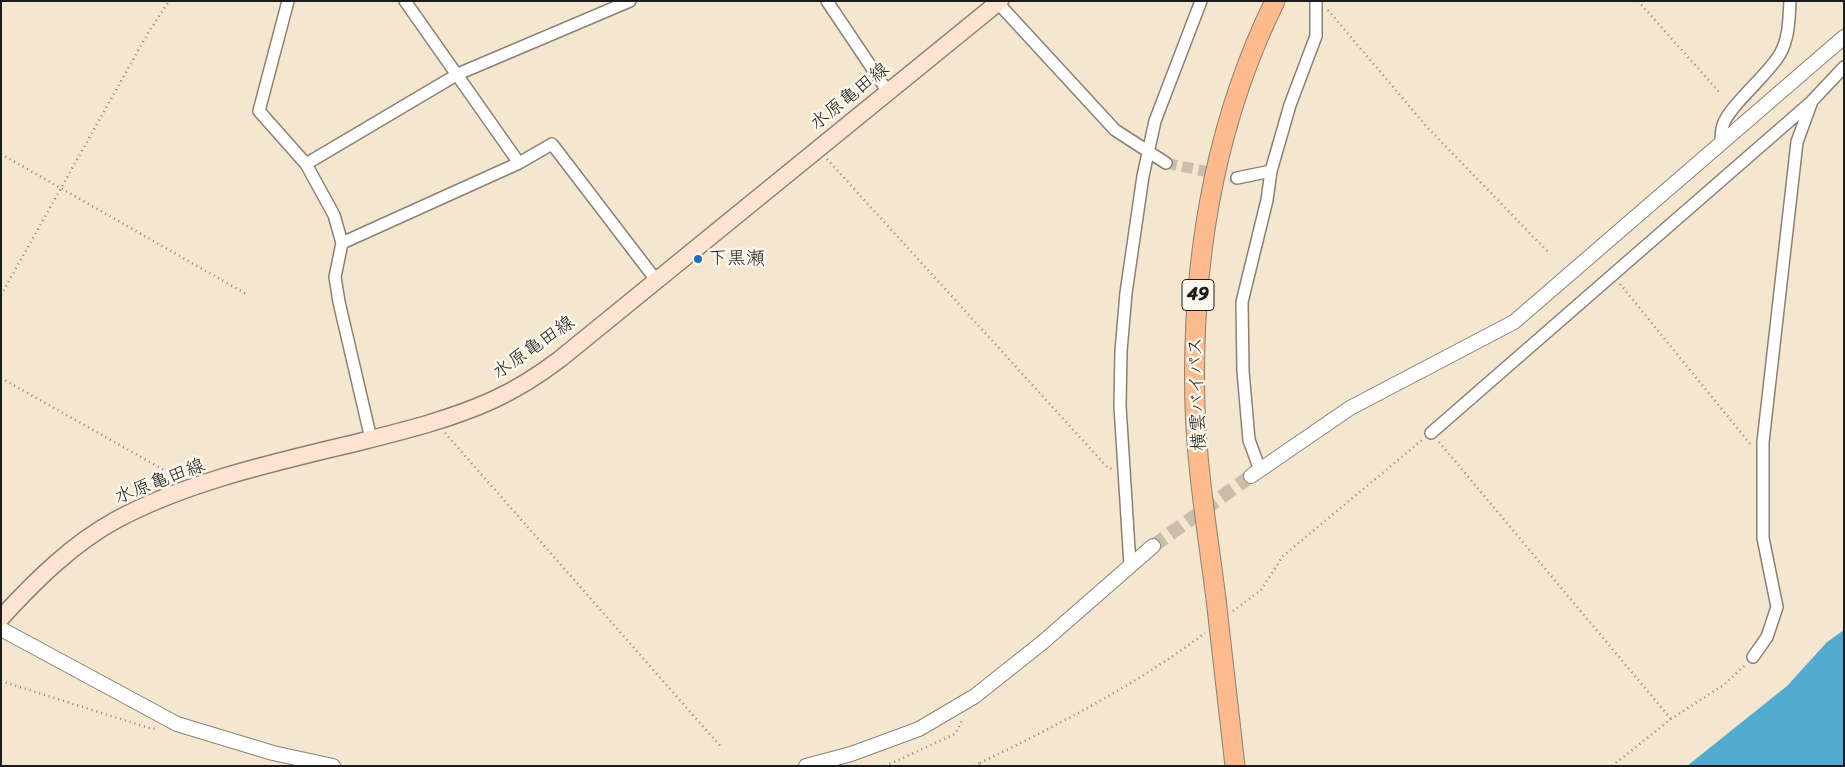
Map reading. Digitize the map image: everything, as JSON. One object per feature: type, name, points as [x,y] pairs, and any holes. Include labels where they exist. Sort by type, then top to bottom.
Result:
[{"type":"highway","name":"横雲バイパス","points":[[1235,766],[1195,407],[1196,331],[1201,252],[1212,186],[1228,120],[1249,62],[1275,1]]},
{"type":"main road","name":"水原亀田線","points":[[1,618],[22,595],[64,557],[98,530],[128,514],[179,493],[247,471],[435,422],[491,401],[536,376],[560,359],[817,148],[999,2]]},
{"type":"street","points":[[288,1],[258,111],[306,164],[334,215],[342,243],[334,277],[371,439]]},
{"type":"street","points":[[405,1],[519,162]]},
{"type":"street","points":[[306,164],[458,74],[630,1]]},
{"type":"street","points":[[827,1],[888,92]]},
{"type":"street","points":[[1130,565],[1120,406],[1121,351],[1134,230],[1148,152],[1166,90],[1201,1]]},
{"type":"street","points":[[1316,1],[1316,36],[1290,105],[1271,171],[1267,200],[1242,302],[1243,370],[1250,440],[1256,473],[1350,408],[1514,322],[1689,168],[1721,144],[1844,37]]},
{"type":"street","points":[[1721,144],[1722,126],[1730,113],[1764,76],[1781,52],[1788,32],[1790,1]]},
{"type":"street","points":[[999,2],[1114,130],[1166,163]]},
{"type":"street","points":[[1431,433],[1812,101],[1844,67]]},
{"type":"street","points":[[1753,657],[1767,637],[1778,607],[1763,538],[1763,456],[1797,142],[1812,101]]},
{"type":"street","points":[[342,243],[519,162],[552,144],[656,280]]},
{"type":"street","points":[[1237,178],[1271,171]]},
{"type":"street","points":[[806,766],[851,754],[919,730],[975,696],[1043,642],[1153,546]]},
{"type":"street","points":[[1,629],[177,724],[273,753],[332,766]]},
{"type":"path","points":[[1,295],[148,32],[168,1]]},
{"type":"path","points":[[1638,1],[1720,94]]},
{"type":"path","points":[[1326,8],[1426,126],[1549,253]]},
{"type":"path","points":[[817,148],[1107,467],[1123,472]]},
{"type":"path","points":[[1,154],[62,187],[248,295]]},
{"type":"path","points":[[1612,275],[1752,446],[1763,456]]},
{"type":"path","points":[[1,378],[164,470]]},
{"type":"path","points":[[435,422],[722,748]]},
{"type":"path","points":[[1230,614],[1261,590],[1283,556],[1431,433],[1671,719]]},
{"type":"path","points":[[974,766],[1060,724],[1175,656],[1206,632]]},
{"type":"path","points":[[1612,766],[1671,719],[1725,684],[1753,657]]},
{"type":"path","points":[[1,681],[152,730],[177,724]]},
{"type":"path","points":[[885,766],[955,734],[975,696]]},
{"type":"water","points":[[1844,630],[1844,766],[1687,766],[1787,686],[1827,642]]},
{"type":"tunnel","points":[[1166,163],[1237,178]]},
{"type":"tunnel","points":[[1153,546],[1251,476]]},
{"type":"place","name":"下黒瀬","points":[[698,259]]}]
